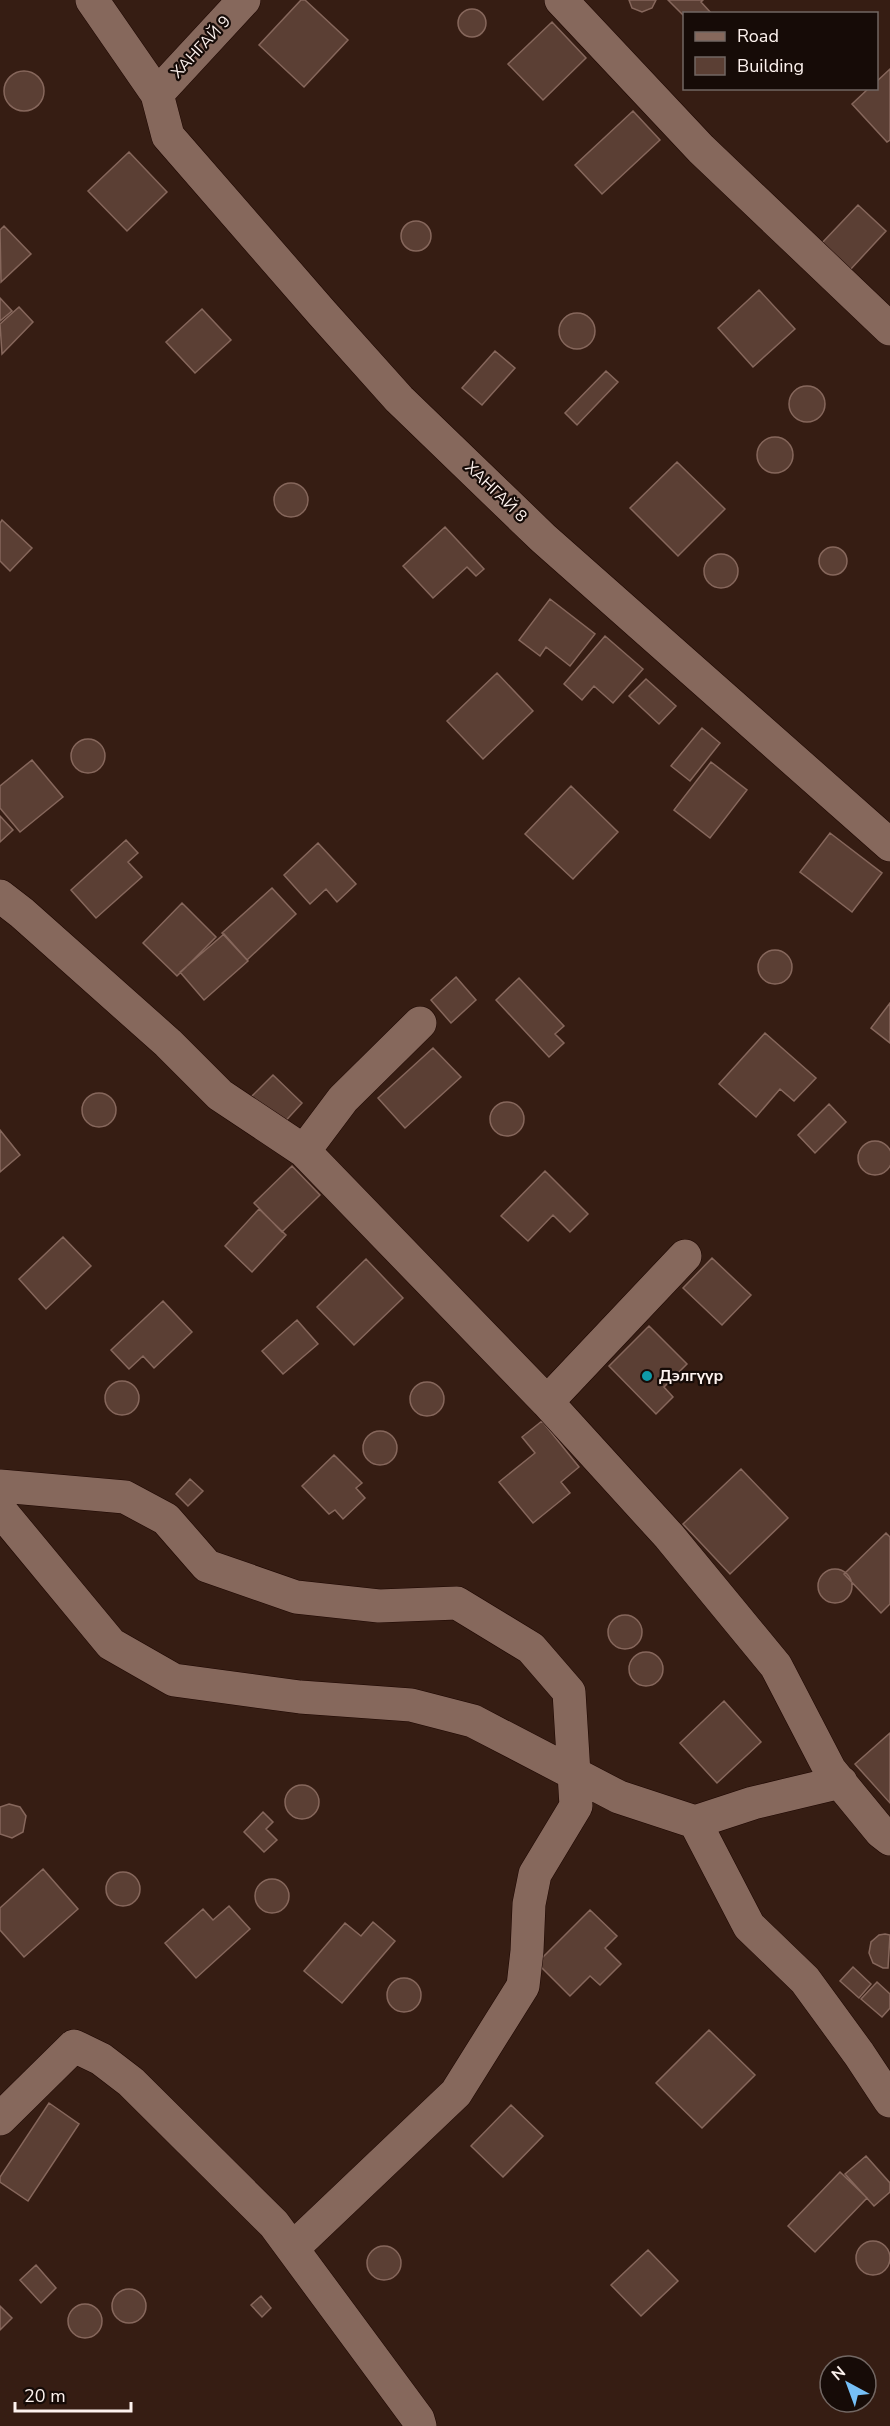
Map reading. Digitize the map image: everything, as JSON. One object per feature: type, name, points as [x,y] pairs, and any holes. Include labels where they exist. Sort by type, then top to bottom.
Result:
[{"type":"street","points":[[92,0],[158,94]]},
{"type":"street","name":"ХАНГАЙ 9","points":[[158,94],[244,0]]},
{"type":"street","points":[[561,0],[701,149],[890,329]]},
{"type":"street","name":"ХАНГАЙ 8","points":[[158,94],[168,136],[399,399],[543,538],[890,845]]},
{"type":"street","points":[[0,896],[168,1043],[220,1095],[304,1151],[547,1402],[669,1536],[776,1666],[831,1770],[890,1839]]},
{"type":"street","points":[[304,1151],[343,1099],[420,1023]]},
{"type":"street","points":[[547,1402],[685,1256]]},
{"type":"street","points":[[0,1486],[124,1497],[166,1519],[207,1566],[296,1597],[379,1606],[458,1603],[531,1648],[569,1692],[576,1806],[535,1874],[529,1904],[523,1986],[456,2093],[292,2248]]},
{"type":"street","points":[[0,1510],[111,1644],[174,1680],[300,1697],[411,1705],[473,1721],[619,1797],[694,1822],[753,1803],[841,1782]]},
{"type":"street","points":[[694,1822],[749,1926],[805,1980],[859,2054],[890,2102]]},
{"type":"street","points":[[0,2119],[74,2046],[101,2059],[131,2082],[274,2224],[418,2419],[420,2426]]},
{"type":"building","points":[[301,0],[305,0],[348,40],[304,87],[259,45]]},
{"type":"building","points":[[629,0],[656,0],[652,8],[642,12],[632,8]]},
{"type":"building","points":[[668,0],[703,0],[701,2],[710,12],[683,12],[683,15]]},
{"type":"building","points":[[472,9],[482,13],[486,23],[482,33],[472,37],[462,33],[458,23],[462,13]]},
{"type":"building","points":[[552,22],[586,58],[543,100],[508,64]]},
{"type":"building","points":[[890,69],[890,140],[887,142],[852,104],[867,90],[878,90],[878,80]]},
{"type":"building","points":[[24,71],[32,72],[38,77],[43,83],[43,99],[38,105],[32,110],[24,111],[16,110],[10,105],[5,99],[4,91],[5,83],[10,77],[16,72]]},
{"type":"building","points":[[633,111],[660,140],[602,194],[575,165]]},
{"type":"building","points":[[129,152],[167,192],[127,231],[88,191]]},
{"type":"building","points":[[858,205],[886,231],[850,270],[821,244]]},
{"type":"building","points":[[416,221],[422,222],[430,230],[430,242],[422,250],[416,251],[410,250],[402,242],[401,236],[402,230],[410,222]]},
{"type":"building","points":[[4,226],[31,254],[1,282],[0,230]]},
{"type":"building","points":[[759,290],[795,329],[753,367],[718,328]]},
{"type":"building","points":[[0,298],[12,311],[0,321]]},
{"type":"building","points":[[19,307],[33,322],[2,354],[0,324]]},
{"type":"building","points":[[202,309],[231,340],[195,373],[166,342]]},
{"type":"building","points":[[577,313],[590,318],[595,331],[590,344],[577,349],[564,344],[559,331],[564,318]]},
{"type":"building","points":[[495,351],[515,368],[482,405],[462,388]]},
{"type":"building","points":[[606,371],[618,382],[577,425],[565,413]]},
{"type":"building","points":[[807,386],[820,391],[825,404],[820,417],[807,422],[794,417],[789,404],[794,391]]},
{"type":"building","points":[[775,437],[788,442],[793,455],[788,468],[775,473],[762,468],[757,455],[762,442]]},
{"type":"building","points":[[677,462],[725,509],[678,556],[630,508]]},
{"type":"building","points":[[291,483],[303,488],[308,500],[303,512],[291,517],[279,512],[274,500],[279,488]]},
{"type":"building","points":[[2,520],[32,548],[10,571],[0,561],[0,523]]},
{"type":"building","points":[[445,527],[484,569],[476,576],[467,567],[433,598],[403,566]]},
{"type":"building","points":[[833,547],[843,551],[847,561],[843,571],[833,575],[823,571],[819,561],[823,551]]},
{"type":"building","points":[[721,554],[733,559],[738,571],[733,583],[721,588],[709,583],[704,571],[709,559]]},
{"type":"building","points":[[550,599],[595,634],[570,666],[546,647],[540,656],[519,640]]},
{"type":"building","points":[[605,636],[643,669],[613,703],[594,686],[582,700],[564,684]]},
{"type":"building","points":[[497,673],[533,711],[483,759],[447,721]]},
{"type":"building","points":[[646,679],[676,706],[659,724],[629,696]]},
{"type":"building","points":[[702,728],[720,743],[690,781],[671,766]]},
{"type":"building","points":[[88,739],[100,744],[105,756],[100,768],[88,773],[76,768],[71,756],[76,744]]},
{"type":"building","points":[[32,760],[63,797],[20,832],[0,808],[0,786]]},
{"type":"building","points":[[711,762],[747,790],[710,838],[674,810]]},
{"type":"building","points":[[571,786],[618,832],[573,879],[525,834]]},
{"type":"building","points":[[0,816],[13,830],[0,842]]},
{"type":"building","points":[[830,833],[882,873],[852,912],[800,872]]},
{"type":"building","points":[[126,840],[138,853],[128,862],[142,877],[96,918],[71,890]]},
{"type":"building","points":[[318,843],[356,884],[337,902],[326,889],[310,904],[284,875]]},
{"type":"building","points":[[272,888],[296,914],[247,960],[222,933]]},
{"type":"building","points":[[182,903],[216,937],[177,976],[143,943]]},
{"type":"building","points":[[224,934],[248,961],[204,1000],[180,972]]},
{"type":"building","points":[[775,950],[787,955],[792,967],[787,979],[775,984],[763,979],[758,967],[763,955]]},
{"type":"building","points":[[456,977],[476,1000],[451,1023],[431,1000]]},
{"type":"building","points":[[519,978],[564,1026],[555,1034],[564,1043],[549,1057],[496,1000]]},
{"type":"building","points":[[890,1003],[890,1043],[871,1028]]},
{"type":"building","points":[[765,1033],[816,1078],[794,1101],[780,1089],[756,1117],[719,1084]]},
{"type":"building","points":[[433,1048],[461,1077],[405,1128],[378,1098]]},
{"type":"building","points":[[273,1075],[302,1103],[280,1127],[250,1098]]},
{"type":"building","points":[[99,1093],[111,1098],[116,1110],[111,1122],[99,1127],[87,1122],[82,1110],[87,1098]]},
{"type":"building","points":[[507,1102],[519,1107],[524,1119],[519,1131],[507,1136],[495,1131],[490,1119],[495,1107]]},
{"type":"building","points":[[829,1104],[846,1122],[815,1153],[798,1135]]},
{"type":"building","points":[[0,1130],[20,1155],[0,1172]]},
{"type":"building","points":[[875,1141],[887,1146],[891,1161],[887,1170],[875,1175],[863,1170],[858,1158],[863,1146]]},
{"type":"building","points":[[292,1166],[320,1195],[282,1232],[254,1203]]},
{"type":"building","points":[[545,1171],[588,1214],[570,1232],[553,1215],[528,1241],[501,1216]]},
{"type":"building","points":[[259,1209],[286,1235],[252,1272],[225,1246]]},
{"type":"building","points":[[63,1237],[91,1266],[46,1309],[19,1279]]},
{"type":"building","points":[[712,1258],[751,1295],[722,1325],[683,1288]]},
{"type":"building","points":[[366,1259],[403,1298],[354,1345],[317,1307]]},
{"type":"building","points":[[163,1301],[192,1332],[154,1368],[143,1356],[129,1369],[111,1350]]},
{"type":"building","points":[[297,1320],[318,1344],[283,1374],[262,1351]]},
{"type":"building","name":"Дэлгүүр","points":[[649,1326],[687,1364],[664,1387],[673,1397],[656,1414],[609,1366]]},
{"type":"building","points":[[122,1381],[134,1386],[139,1398],[134,1410],[122,1415],[110,1410],[105,1398],[110,1386]]},
{"type":"building","points":[[427,1382],[439,1387],[444,1399],[439,1411],[427,1416],[415,1411],[410,1399],[415,1387]]},
{"type":"building","points":[[542,1421],[579,1467],[561,1482],[570,1493],[533,1523],[499,1482],[535,1453],[522,1437]]},
{"type":"building","points":[[380,1431],[392,1436],[397,1448],[392,1460],[380,1465],[368,1460],[363,1448],[368,1436]]},
{"type":"building","points":[[334,1455],[362,1483],[356,1488],[365,1498],[343,1519],[335,1510],[329,1514],[302,1486]]},
{"type":"building","points":[[741,1469],[788,1518],[730,1574],[683,1524]]},
{"type":"building","points":[[190,1479],[203,1491],[188,1506],[176,1494]]},
{"type":"building","points":[[886,1533],[890,1537],[890,1604],[881,1613],[844,1574]]},
{"type":"building","points":[[835,1569],[847,1574],[852,1586],[847,1598],[835,1603],[823,1598],[818,1586],[823,1574]]},
{"type":"building","points":[[625,1615],[637,1620],[642,1632],[637,1644],[625,1649],[613,1644],[608,1632],[613,1620]]},
{"type":"building","points":[[646,1652],[658,1657],[663,1669],[658,1681],[646,1686],[634,1681],[629,1669],[634,1657]]},
{"type":"building","points":[[724,1701],[761,1742],[717,1783],[680,1743]]},
{"type":"building","points":[[890,1733],[890,1803],[855,1764]]},
{"type":"building","points":[[302,1785],[314,1790],[319,1802],[314,1814],[302,1819],[290,1814],[285,1802],[290,1790]]},
{"type":"building","points":[[9,1804],[20,1807],[26,1816],[23,1832],[12,1838],[0,1834],[0,1807]]},
{"type":"building","points":[[263,1812],[273,1822],[266,1829],[277,1840],[264,1852],[244,1832]]},
{"type":"building","points":[[43,1869],[78,1909],[24,1957],[0,1930],[0,1908]]},
{"type":"building","points":[[123,1872],[135,1877],[140,1889],[135,1901],[123,1906],[111,1901],[106,1889],[111,1877]]},
{"type":"building","points":[[272,1879],[284,1884],[289,1896],[284,1908],[272,1913],[260,1908],[255,1896],[260,1884]]},
{"type":"building","points":[[229,1906],[250,1929],[196,1978],[165,1943],[203,1909],[213,1920]]},
{"type":"building","points":[[590,1910],[617,1936],[605,1948],[621,1964],[600,1985],[590,1976],[570,1996],[537,1963]]},
{"type":"building","points":[[373,1922],[395,1941],[342,2003],[304,1971],[345,1923],[361,1936]]},
{"type":"building","points":[[879,1935],[890,1935],[888,1968],[873,1963],[869,1953],[871,1942]]},
{"type":"building","points":[[853,1967],[871,1984],[859,1998],[840,1981]]},
{"type":"building","points":[[404,1978],[416,1983],[421,1995],[416,2007],[404,2012],[392,2007],[387,1995],[392,1983]]},
{"type":"building","points":[[877,1982],[890,1994],[890,2008],[882,2017],[861,1999]]},
{"type":"building","points":[[709,2030],[755,2075],[702,2128],[656,2083]]},
{"type":"building","points":[[49,2103],[79,2124],[28,2201],[0,2182],[0,2177]]},
{"type":"building","points":[[511,2105],[543,2136],[503,2177],[471,2146]]},
{"type":"building","points":[[866,2156],[890,2183],[890,2192],[874,2206],[845,2174]]},
{"type":"building","points":[[840,2172],[867,2198],[815,2252],[788,2226]]},
{"type":"building","points":[[873,2241],[885,2246],[890,2258],[885,2270],[873,2275],[861,2270],[856,2258],[861,2246]]},
{"type":"building","points":[[384,2246],[396,2251],[401,2263],[396,2275],[384,2280],[372,2275],[367,2263],[372,2251]]},
{"type":"building","points":[[648,2250],[678,2281],[641,2316],[611,2285]]},
{"type":"building","points":[[36,2265],[56,2288],[41,2303],[20,2280]]},
{"type":"building","points":[[129,2289],[141,2294],[146,2306],[141,2318],[129,2323],[117,2318],[112,2306],[117,2294]]},
{"type":"building","points":[[261,2296],[271,2308],[262,2317],[251,2305]]},
{"type":"building","points":[[85,2304],[97,2309],[102,2321],[97,2333],[85,2338],[73,2333],[68,2321],[73,2309]]},
{"type":"building","points":[[0,2306],[12,2318],[0,2330]]},
{"type":"place","name":"Дэлгүүр","points":[[647,1376]]}]
